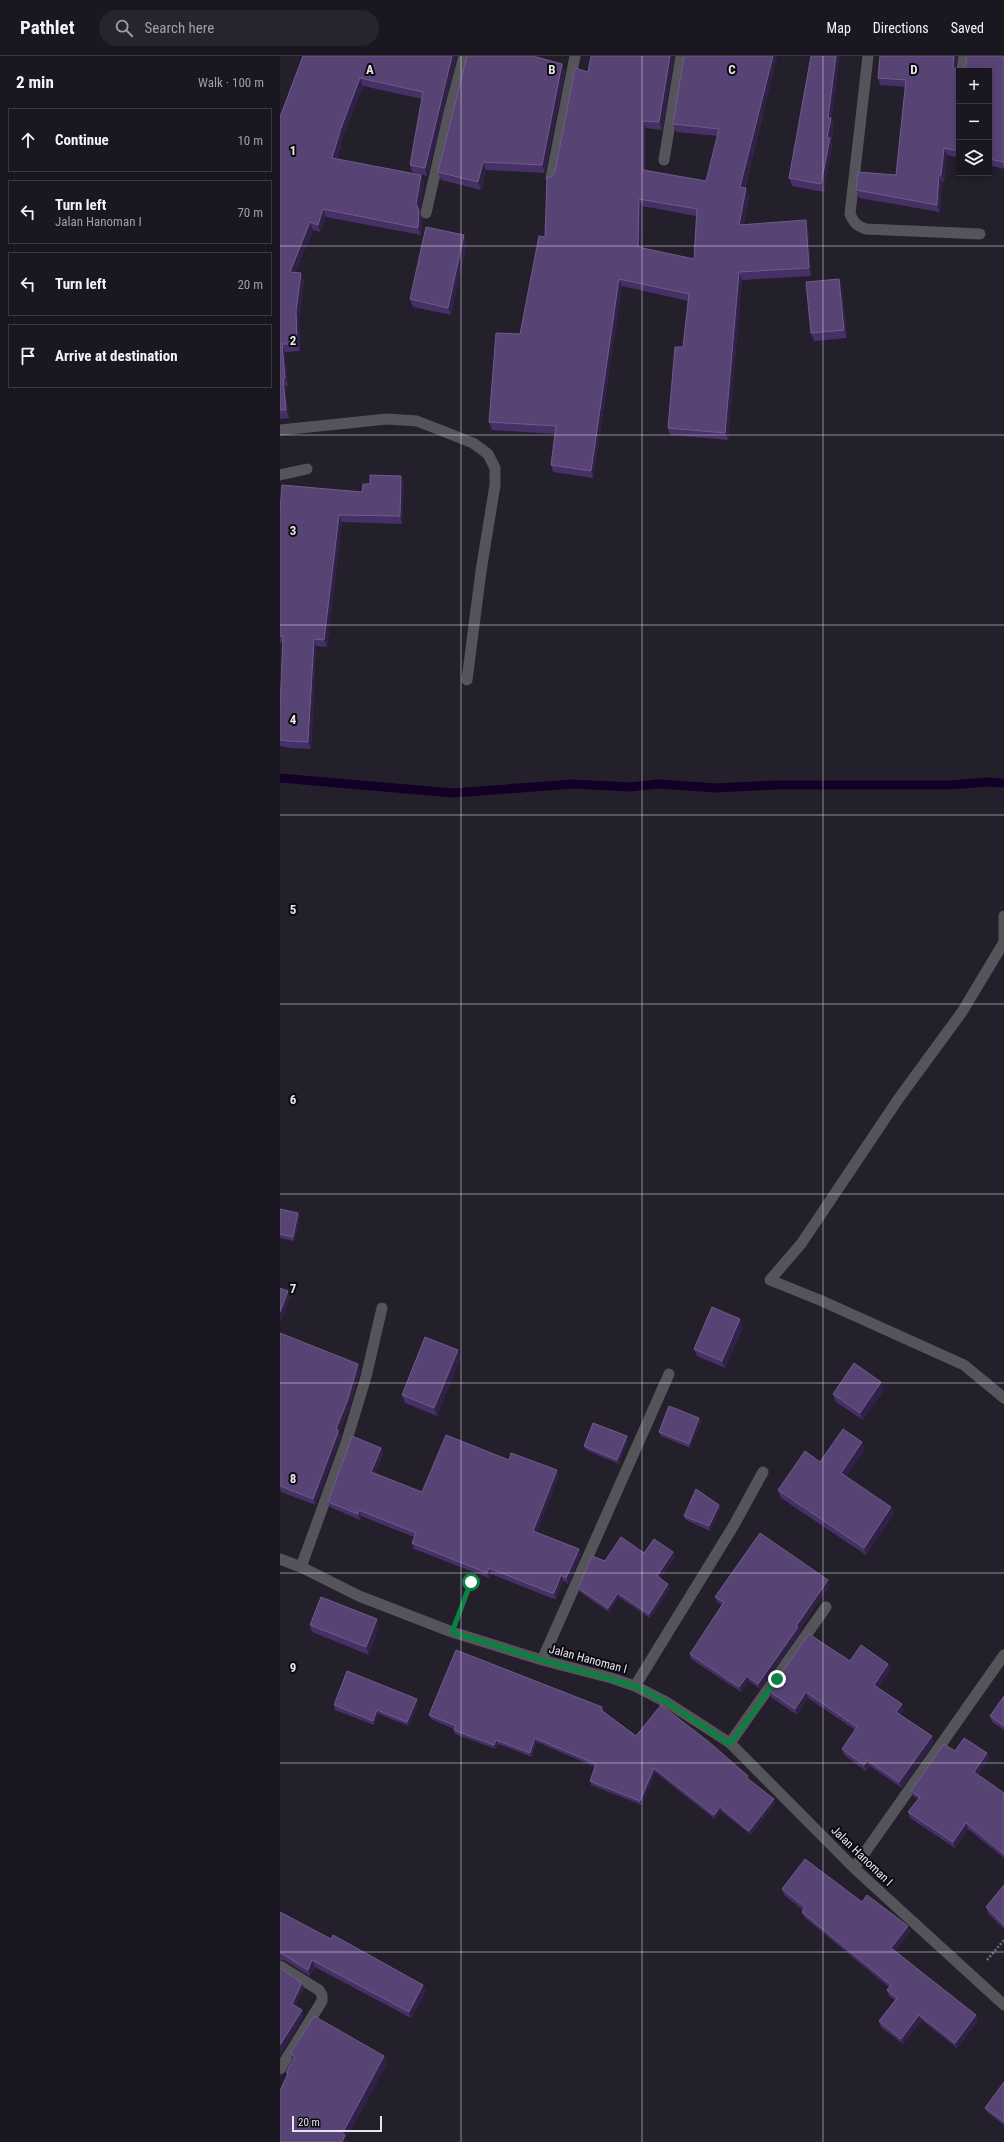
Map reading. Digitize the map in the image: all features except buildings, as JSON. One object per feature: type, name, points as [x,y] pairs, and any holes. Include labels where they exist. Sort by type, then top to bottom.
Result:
[{"type":"street","points":[[426,213],[464,56]]},
{"type":"street","points":[[551,178],[575,56]]},
{"type":"street","points":[[664,160],[681,56]]},
{"type":"street","points":[[868,56],[850,214],[853,221],[858,226],[866,229],[980,234]]},
{"type":"street","points":[[962,68],[964,56]]},
{"type":"street","points":[[280,430],[387,419],[417,421],[472,443],[488,454],[495,468],[495,485],[481,571],[467,680]]},
{"type":"street","points":[[280,475],[307,469]]},
{"type":"street","points":[[1004,916],[1004,942],[962,1012],[899,1098],[801,1244],[770,1280],[822,1301],[964,1365],[1004,1398]]},
{"type":"street","points":[[301,1567],[346,1443],[366,1377],[382,1308]]},
{"type":"street","points":[[542,1660],[669,1374]]},
{"type":"street","points":[[635,1686],[734,1525],[763,1472]]},
{"type":"street","name":"Jalan Hanoman I","points":[[280,1559],[301,1567],[359,1596],[452,1632],[542,1660],[635,1686],[668,1703],[730,1744],[854,1868],[1004,2005]]},
{"type":"street","points":[[730,1744],[826,1607]]},
{"type":"street","points":[[854,1868],[1004,1655]]},
{"type":"street","points":[[280,1966],[319,1990],[322,1995],[322,2001],[280,2070]]},
{"type":"path","points":[[452,1632],[471,1582]]},
{"type":"path","points":[[973,1978],[1004,1940]]},
{"type":"waterway","points":[[280,778],[453,793],[573,784],[629,787],[659,784],[717,788],[774,785],[950,785],[986,782],[1004,783]]},
{"type":"route","points":[[471,1582],[452,1632],[542,1660],[611,1678],[635,1686],[668,1703],[730,1744],[777,1679]]}]
